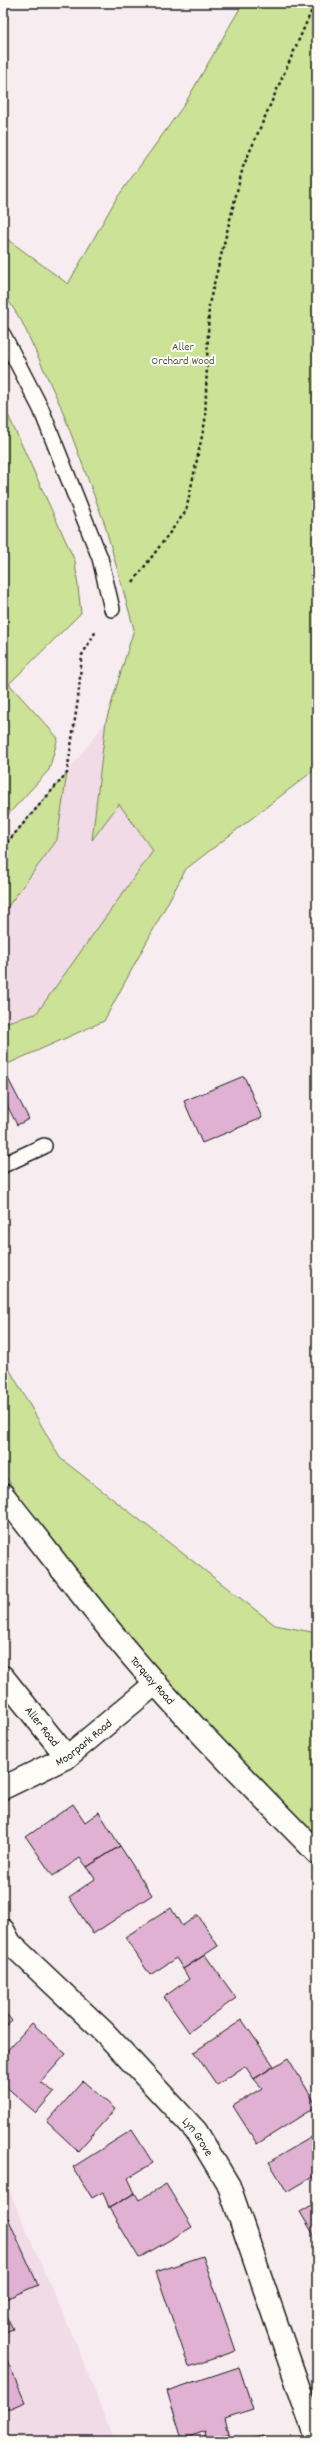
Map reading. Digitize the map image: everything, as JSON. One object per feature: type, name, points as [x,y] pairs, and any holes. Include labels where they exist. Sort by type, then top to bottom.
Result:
[{"type":"street","name":"Torquay Road","points":[[3,1495],[115,1635],[156,1683],[224,1757],[317,1853]]},
{"type":"street","name":"Aller Road","points":[[3,1677],[67,1757]]},
{"type":"street","name":"Moorpark Road","points":[[3,1788],[67,1757],[156,1683]]},
{"type":"street","name":"Lyn Grove","points":[[3,1930],[10,1943],[104,2032],[196,2131],[229,2186],[310,2397],[317,2441]]},
{"type":"lane","points":[[3,335],[44,416],[100,558],[112,609]]},
{"type":"lane","points":[[3,1165],[44,1146]]},
{"type":"path","points":[[3,848],[67,773],[78,699],[82,655],[102,620],[186,512],[204,422],[209,304],[243,168],[316,3]]},
{"type":"shaded area","points":[[106,721],[92,839],[119,804],[154,851],[36,1014],[3,1023],[3,913],[57,840],[67,773]]},
{"type":"shaded area","points":[[3,2177],[78,2348],[114,2441],[3,2441]]},
{"type":"green space","name":"Aller Orchard Wood","points":[[243,3],[317,3],[317,768],[186,869],[104,1021],[3,1066],[3,1023],[36,1014],[153,851],[119,804],[92,840],[106,721],[134,629],[104,522],[61,407],[22,322],[3,292],[3,236],[68,284],[116,199],[184,105]]},
{"type":"green space","points":[[3,404],[75,561],[81,613],[9,684],[58,738],[49,770],[3,820]]},
{"type":"green space","points":[[67,773],[57,840],[3,913],[3,847]]},
{"type":"green space","points":[[3,1358],[60,1458],[275,1625],[317,1633],[317,1853],[115,1635],[3,1473]]},
{"type":"building","points":[[3,1069],[29,1119],[17,1125],[3,1097]]},
{"type":"building","points":[[244,1076],[262,1118],[202,1143],[184,1101]]},
{"type":"building","points":[[73,1804],[85,1822],[99,1812],[120,1846],[87,1867],[80,1858],[53,1876],[26,1837]]},
{"type":"building","points":[[120,1846],[152,1895],[93,1934],[69,1897],[95,1879],[87,1867]]},
{"type":"building","points":[[171,1908],[182,1926],[198,1915],[218,1946],[183,1969],[176,1958],[150,1975],[125,1937]]},
{"type":"building","points":[[205,1955],[236,1998],[189,2032],[164,1997],[189,1979],[183,1969]]},
{"type":"building","points":[[3,2010],[12,2021],[3,2029]]},
{"type":"building","points":[[242,2020],[274,2066],[254,2079],[245,2066],[217,2085],[194,2052]]},
{"type":"building","points":[[32,2023],[66,2054],[41,2082],[54,2092],[36,2113],[3,2084],[3,2055]]},
{"type":"building","points":[[288,2058],[317,2106],[257,2144],[233,2106],[262,2088],[254,2079]]},
{"type":"building","points":[[83,2081],[115,2109],[78,2151],[47,2122]]},
{"type":"building","points":[[132,2130],[153,2163],[128,2178],[135,2193],[109,2208],[103,2192],[92,2198],[73,2167]]},
{"type":"building","points":[[317,2134],[317,2177],[316,2175],[287,2192],[269,2162]]},
{"type":"building","points":[[166,2184],[192,2227],[139,2258],[109,2208],[135,2193],[139,2200]]},
{"type":"building","points":[[317,2202],[317,2240],[300,2212]]},
{"type":"building","points":[[3,2207],[38,2285],[3,2300]]},
{"type":"building","points":[[203,2256],[236,2351],[189,2367],[156,2272]]},
{"type":"building","points":[[3,2309],[13,2329],[3,2333]]},
{"type":"building","points":[[3,2351],[25,2402],[3,2411]]},
{"type":"building","points":[[239,2367],[253,2409],[225,2418],[229,2434],[204,2439],[206,2431],[182,2439],[167,2391]]},
{"type":"building","points":[[229,2434],[231,2441],[205,2441],[204,2439]]},
{"type":"building","points":[[264,2435],[265,2441],[235,2441]]}]
